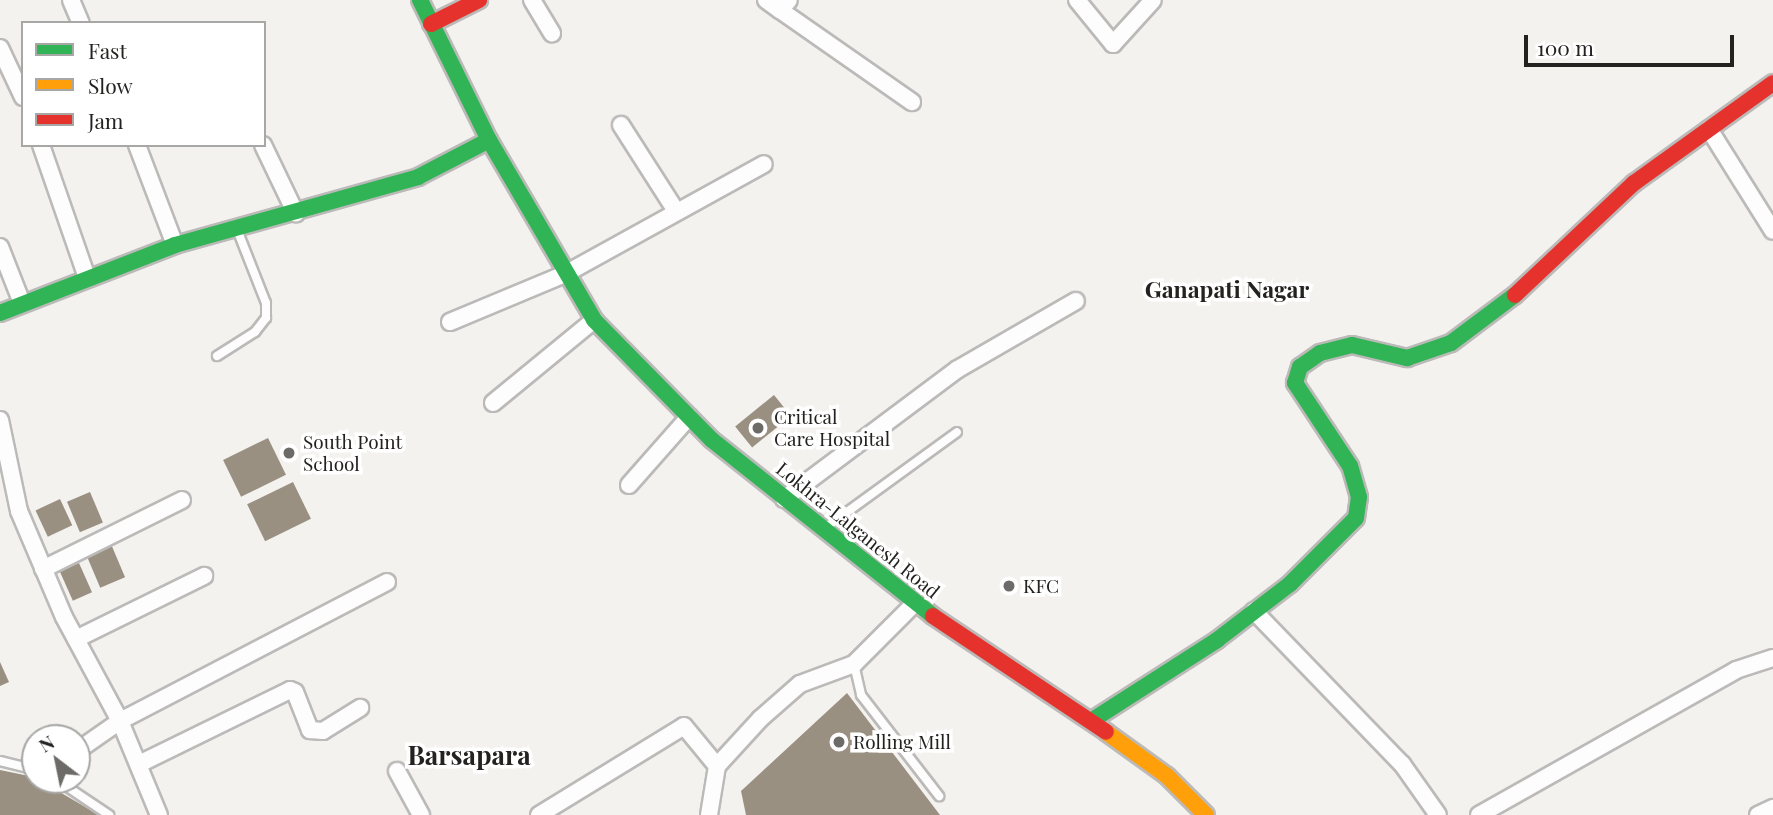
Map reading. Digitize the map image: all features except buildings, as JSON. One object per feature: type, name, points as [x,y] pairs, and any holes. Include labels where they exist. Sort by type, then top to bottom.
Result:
[{"type":"street","points":[[71,0],[80,21]]},
{"type":"street","name":"Lokhra-Lalganesh Road","points":[[421,0],[489,140],[594,320],[689,416],[822,530],[914,604],[1091,720],[1167,776],[1206,815]]},
{"type":"street","points":[[431,24],[479,0]]},
{"type":"street","points":[[531,0],[552,33]]},
{"type":"street","points":[[1077,0],[1113,44],[1153,0]]},
{"type":"street","points":[[778,3],[912,102]]},
{"type":"street","points":[[0,48],[21,93]]},
{"type":"street","points":[[1091,720],[1290,584],[1356,518],[1359,497],[1350,466],[1295,383],[1300,367],[1320,353],[1352,345],[1407,358],[1451,343],[1532,283],[1634,183],[1773,83]]},
{"type":"street","points":[[621,125],[677,211]]},
{"type":"street","points":[[1709,129],[1773,231]]},
{"type":"street","points":[[0,313],[175,245],[296,214],[418,177],[489,140]]},
{"type":"street","points":[[42,147],[87,278]]},
{"type":"street","points":[[138,147],[175,245]]},
{"type":"street","points":[[264,147],[296,214]]},
{"type":"street","points":[[450,322],[565,274],[764,164]]},
{"type":"street","points":[[0,247],[22,303]]},
{"type":"street","points":[[784,499],[957,369],[1076,301]]},
{"type":"street","points":[[493,403],[594,320]]},
{"type":"street","points":[[629,485],[689,416]]},
{"type":"street","points":[[0,421],[17,506],[76,639],[120,720],[159,815]]},
{"type":"street","points":[[43,569],[182,500]]},
{"type":"street","points":[[76,639],[204,576]]},
{"type":"street","points":[[91,741],[120,720],[387,582]]},
{"type":"street","points":[[709,815],[717,766],[760,719],[800,684],[854,664],[914,604]]},
{"type":"street","points":[[1254,611],[1402,764],[1438,815]]},
{"type":"street","points":[[1479,815],[1736,670],[1773,658]]},
{"type":"street","points":[[139,764],[289,690],[295,692],[310,730],[323,730],[360,708]]},
{"type":"street","points":[[539,815],[684,726],[717,766]]},
{"type":"street","points":[[397,771],[421,815]]},
{"type":"street","points":[[1758,815],[1773,808]]},
{"type":"lane","points":[[217,356],[255,332],[266,318],[266,303],[236,229]]},
{"type":"lane","points":[[822,530],[957,432]]},
{"type":"lane","points":[[854,664],[860,695],[939,796]]},
{"type":"lane","points":[[0,761],[21,766]]},
{"type":"lane","points":[[78,794],[109,815]]},
{"type":"traffic: fast","points":[[420,0],[489,140],[594,320],[712,440],[933,616]]},
{"type":"traffic: fast","points":[[0,313],[175,245],[418,177],[489,140]]},
{"type":"traffic: fast","points":[[1091,721],[1217,640],[1290,584],[1356,518],[1359,497],[1350,466],[1295,383],[1300,367],[1320,353],[1352,345],[1407,358],[1451,343],[1515,295]]},
{"type":"traffic: slow","points":[[1106,732],[1167,776],[1206,815]]},
{"type":"traffic: jam","points":[[431,24],[479,0]]},
{"type":"traffic: jam","points":[[1515,295],[1634,183],[1773,83]]},
{"type":"traffic: jam","points":[[933,616],[1106,732]]},
{"type":"place","name":"Critical Care Hospital","points":[[758,428]]},
{"type":"place","name":"South Point School","points":[[289,453]]},
{"type":"place","name":"KFC","points":[[1009,586]]},
{"type":"place","name":"Rolling Mill","points":[[839,742]]},
{"type":"district","name":"Ganapati Nagar","points":[[1227,289]]},
{"type":"district","name":"Barsapara","points":[[469,755]]}]
